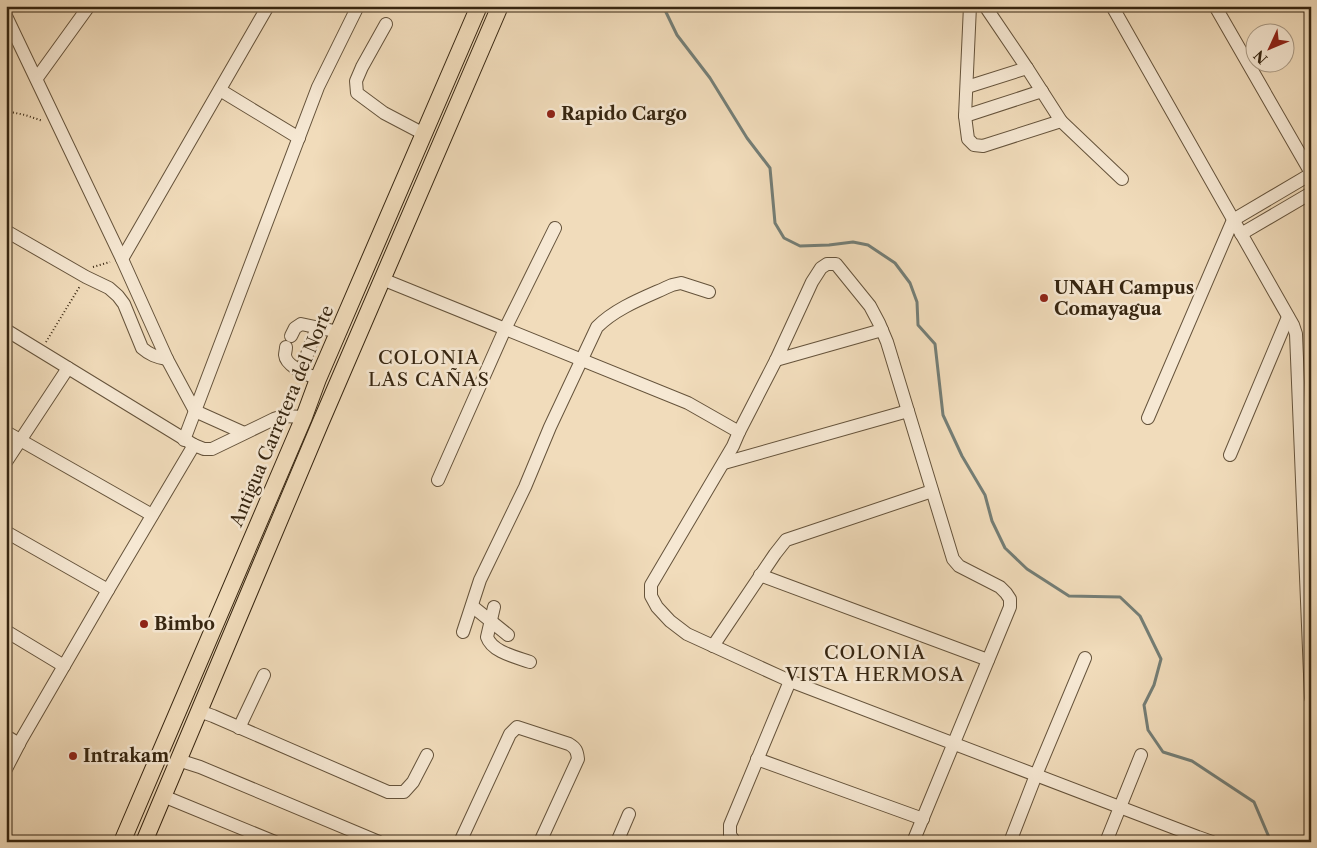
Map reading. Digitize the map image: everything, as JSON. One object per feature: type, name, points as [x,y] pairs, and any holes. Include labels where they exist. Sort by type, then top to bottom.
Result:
[{"type":"main road","name":"Antigua Carretera del Norte","points":[[122,842],[304,417],[338,332],[479,6]]},
{"type":"main road","points":[[144,842],[382,279],[500,6]]},
{"type":"street","points":[[37,78],[90,6]]},
{"type":"street","points":[[122,259],[268,6]]},
{"type":"street","points":[[6,769],[152,515],[189,442],[195,411],[318,87],[358,6]]},
{"type":"street","points":[[970,6],[965,116],[970,143],[983,146],[1061,121]]},
{"type":"street","points":[[985,6],[1061,121],[1122,179]]},
{"type":"street","points":[[1112,6],[1296,334],[1311,698]]},
{"type":"street","points":[[1148,418],[1233,220],[1311,173],[1215,6]]},
{"type":"street","points":[[6,16],[122,259],[167,359],[195,411],[244,433]]},
{"type":"street","points":[[386,24],[362,67],[356,82],[357,93],[384,113],[424,134]]},
{"type":"street","points":[[967,87],[1027,68]]},
{"type":"street","points":[[220,90],[299,138]]},
{"type":"street","points":[[965,116],[1042,91]]},
{"type":"street","points":[[1241,234],[1311,193]]},
{"type":"street","points":[[438,480],[505,329],[555,228]]},
{"type":"street","points":[[6,231],[86,277],[109,288],[124,304],[142,348],[153,356],[167,359]]},
{"type":"street","points":[[913,842],[923,819],[954,743],[988,660],[1010,606],[1010,599],[1000,587],[959,566],[953,559],[882,330],[870,306],[836,264],[827,264],[821,268],[812,282],[734,446],[651,585],[651,596],[657,607],[670,621],[687,634],[790,681],[954,743],[1120,807],[1198,839],[1212,842]]},
{"type":"street","points":[[382,279],[688,403],[740,432]]},
{"type":"street","points":[[463,632],[480,580],[597,328],[620,309],[672,284],[681,282],[709,292]]},
{"type":"street","points":[[1230,456],[1288,317]]},
{"type":"street","points":[[318,379],[288,362],[285,356],[289,341],[296,328],[301,324],[338,332]]},
{"type":"street","points":[[301,371],[318,327]]},
{"type":"street","points":[[6,330],[189,442],[204,449],[212,449],[283,416],[304,417]]},
{"type":"street","points":[[776,360],[882,330]]},
{"type":"street","points":[[6,462],[68,368]]},
{"type":"street","points":[[724,463],[908,411]]},
{"type":"street","points":[[6,432],[152,515]]},
{"type":"street","points":[[713,646],[786,540],[932,491]]},
{"type":"street","points":[[6,532],[108,590]]},
{"type":"street","points":[[760,576],[988,660]]},
{"type":"street","points":[[472,606],[508,635]]},
{"type":"street","points":[[494,607],[487,637],[488,641],[500,650],[530,662]]},
{"type":"street","points":[[6,631],[64,666]]},
{"type":"street","points":[[1010,842],[1085,658]]},
{"type":"street","points":[[239,728],[264,675]]},
{"type":"street","points":[[735,842],[730,835],[730,825],[790,681]]},
{"type":"street","points":[[199,712],[213,716],[388,792],[404,792],[413,782],[428,755]]},
{"type":"street","points":[[460,842],[510,734],[517,727],[569,744],[575,747],[577,753],[578,759],[540,842]]},
{"type":"street","points":[[6,736],[19,744]]},
{"type":"street","points":[[1106,842],[1141,755]]},
{"type":"street","points":[[757,759],[923,819]]},
{"type":"street","points":[[178,760],[379,842]]},
{"type":"street","points":[[163,796],[275,842]]},
{"type":"street","points":[[617,842],[629,814]]},
{"type":"path","points":[[6,111],[25,115],[59,127]]},
{"type":"path","points":[[41,352],[86,277],[88,269],[122,259]]},
{"type":"waterway","points":[[663,6],[677,35],[710,78],[747,138],[770,168],[775,223],[784,238],[800,246],[853,242],[868,245],[895,263],[910,283],[917,302],[918,325],[935,344],[943,415],[962,456],[985,495],[992,521],[1005,548],[1027,569],[1069,596],[1120,597],[1140,616],[1161,659],[1154,685],[1144,705],[1148,730],[1163,752],[1192,761],[1254,802],[1271,842]]},
{"type":"place","name":"Rapido Cargo","points":[[551,114]]},
{"type":"place","name":"UNAH Campus Comayagua","points":[[1044,298]]},
{"type":"place","name":"Bimbo","points":[[144,624]]},
{"type":"place","name":"Intrakam","points":[[73,756]]},
{"type":"district","name":"COLONIA LAS CAÑAS","points":[[429,368]]},
{"type":"district","name":"COLONIA VISTA HERMOSA","points":[[875,663]]}]
